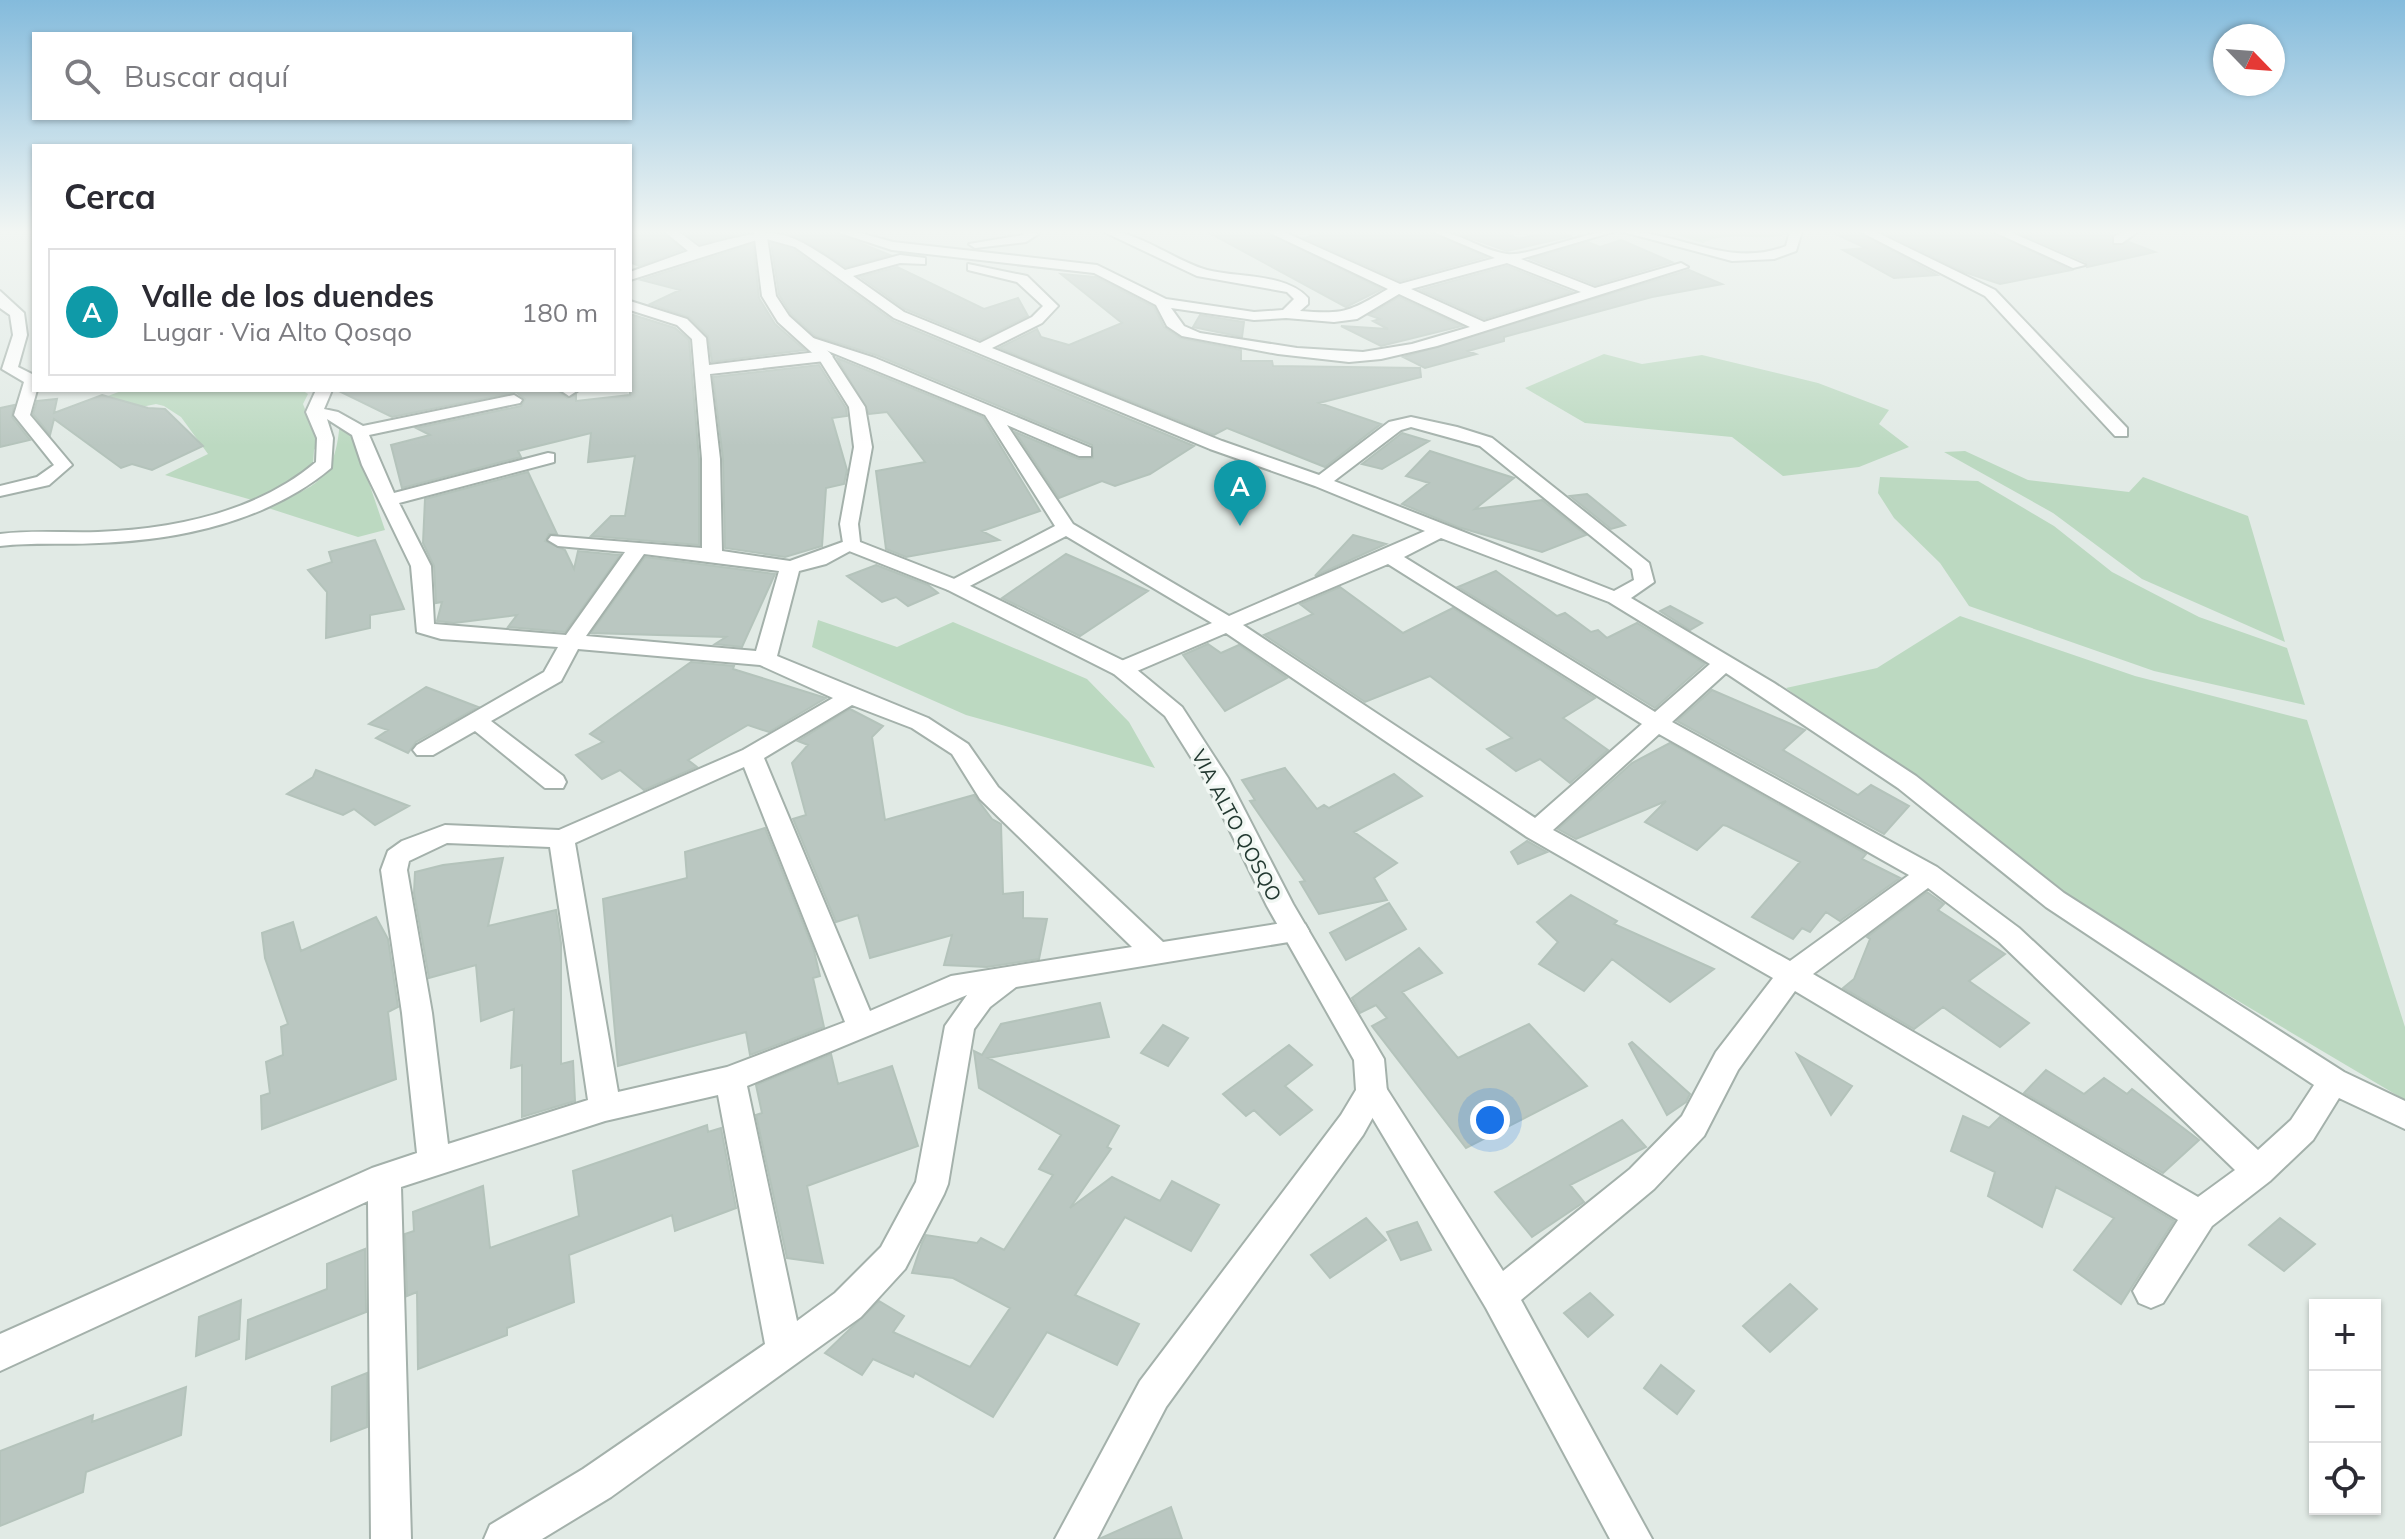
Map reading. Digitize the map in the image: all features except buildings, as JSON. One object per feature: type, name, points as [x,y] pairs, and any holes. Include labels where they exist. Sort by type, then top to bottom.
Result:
[{"type":"street","points":[[0,491],[31,486],[56,476],[63,465],[22,415],[32,382],[26,375],[10,369],[20,335],[17,313],[3,303]]},
{"type":"street","points":[[558,540],[712,555],[790,567],[819,560],[851,545],[849,524],[863,447],[857,407],[819,349],[783,319],[773,303]]},
{"type":"street","points":[[881,303],[899,315],[1216,445],[1321,482],[1616,598],[1722,665],[1766,688],[1907,782],[2055,900],[2333,1081],[2405,1116]]},
{"type":"street","points":[[981,348],[1037,320],[1051,306],[1048,303]]},
{"type":"street","points":[[1375,303],[1352,316],[1334,318],[1286,314],[1254,316],[1162,303],[1166,320],[1179,330],[1204,338],[1359,357],[1413,348],[1556,303]]},
{"type":"street","points":[[1286,314],[1301,303]]},
{"type":"street","points":[[1432,303],[1483,327]]},
{"type":"street","points":[[1999,303],[2121,432]]},
{"type":"street","points":[[632,306],[682,322],[699,338],[711,459],[712,555]]},
{"type":"street","points":[[702,370],[819,349],[870,361],[1085,452]]},
{"type":"street","points":[[0,540],[59,535],[114,537],[163,530],[214,518],[285,493],[310,479],[325,464],[325,438],[314,412],[323,392]]},
{"type":"street","points":[[360,432],[514,400]]},
{"type":"street","points":[[990,411],[1066,528],[1226,623],[1536,831],[1791,975],[2200,1215]]},
{"type":"street","points":[[314,412],[332,415],[360,432],[388,500],[421,566],[424,628],[441,633],[692,650],[765,659],[850,697],[920,723],[960,749],[989,793],[1046,851],[1157,953]]},
{"type":"street","points":[[1321,482],[1395,426],[1411,422],[1486,442],[1642,567],[1644,582],[1616,598]]},
{"type":"street","points":[[388,500],[548,458]]},
{"type":"street","points":[[955,586],[1066,528]]},
{"type":"street","points":[[1122,669],[1390,556],[1440,531]]},
{"type":"street","name":"VIA ALTO QOSQO","points":[[851,545],[955,586],[1122,669],[1174,712],[1216,778],[1295,931],[1369,1059],[1372,1092]]},
{"type":"street","points":[[425,750],[553,676],[570,644],[639,547]]},
{"type":"street","points":[[1390,556],[1508,637],[1657,726],[1928,874],[2009,935],[2258,1171]]},
{"type":"street","points":[[765,659],[790,567]]},
{"type":"street","points":[[1536,831],[1722,665]]},
{"type":"street","points":[[434,1163],[417,1013],[394,870],[397,857],[411,847],[445,834],[562,839],[751,755],[850,697]]},
{"type":"street","points":[[475,720],[554,782]]},
{"type":"street","points":[[751,755],[862,1028]]},
{"type":"street","points":[[562,839],[605,1108]]},
{"type":"street","points":[[1499,1296],[1642,1179],[1693,1126],[1727,1061],[1791,975],[1928,874]]},
{"type":"street","points":[[0,1353],[384,1178],[605,1108],[730,1079],[862,1028],[951,987],[1295,931]]},
{"type":"street","points":[[504,1539],[597,1483],[785,1352],[848,1305],[893,1258],[932,1184],[960,1026],[980,999],[1008,977]]},
{"type":"street","points":[[730,1079],[785,1352]]},
{"type":"street","points":[[2151,1291],[2200,1215],[2258,1171],[2302,1130],[2333,1081]]},
{"type":"street","points":[[1075,1539],[1153,1394],[1352,1125],[1372,1092],[1499,1296],[1632,1539]]},
{"type":"street","points":[[384,1178],[391,1539]]},
{"type":"green space","points":[[1604,354],[1642,364],[1702,355],[1818,383],[1889,410],[1879,424],[1909,447],[1859,467],[1783,476],[1732,437],[1585,423],[1525,388]]},
{"type":"green space","points":[[119,392],[305,392],[308,394],[303,404],[319,444],[314,450],[313,465],[287,485],[252,500],[165,475],[208,454],[181,417],[164,406],[156,404],[127,410],[97,400]]},
{"type":"green space","points":[[340,421],[351,430],[385,530],[358,537],[265,507],[310,487],[320,479],[333,457]]},
{"type":"green space","points":[[1965,451],[2028,480],[2129,492],[2143,477],[2248,516],[2285,642],[2142,579],[2053,513],[1944,452]]},
{"type":"green space","points":[[1880,477],[1978,481],[2054,526],[2112,572],[2199,617],[2287,648],[2305,705],[2154,671],[1969,606],[1940,563],[1894,518],[1878,493]]},
{"type":"green space","points":[[1960,616],[2135,676],[2307,720],[2405,1027],[2405,1100],[2068,900],[1786,688],[1877,668]]},
{"type":"green space","points":[[818,620],[897,647],[953,622],[1087,679],[1129,722],[1155,768],[966,715],[812,647]]},
{"type":"place","name":"Valle de los duendes","points":[[1240,526]]}]
